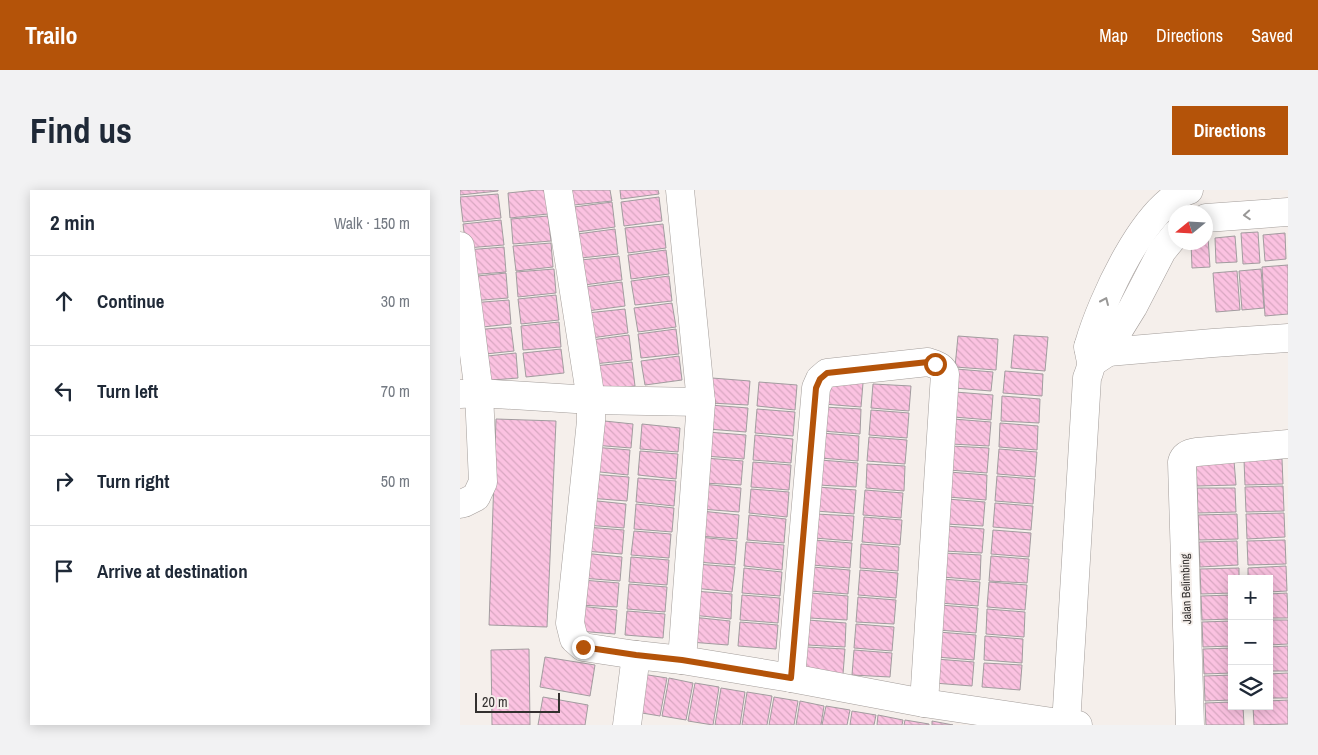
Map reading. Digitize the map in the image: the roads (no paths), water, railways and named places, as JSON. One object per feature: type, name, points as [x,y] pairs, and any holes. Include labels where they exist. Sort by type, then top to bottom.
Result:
[{"type":"street","points":[[558,190],[591,400],[591,421],[570,623],[574,639],[583,647],[682,660],[924,703],[1066,725],[1078,725]]},
{"type":"street","points":[[680,190],[701,402],[682,660]]},
{"type":"street","points":[[1066,725],[1087,378],[1096,354],[1104,302],[1130,251],[1153,216],[1180,193],[1189,190]]},
{"type":"street","points":[[1213,217],[1288,212]]},
{"type":"street","points":[[1142,232],[1168,242]]},
{"type":"street","points":[[1096,354],[1120,328],[1168,244]]},
{"type":"street","points":[[460,246],[470,394],[483,482],[476,497],[460,504]]},
{"type":"street","points":[[1096,354],[1288,338]]},
{"type":"street","points":[[791,678],[816,388],[820,379],[827,373],[928,362],[940,366],[945,374],[924,703]]},
{"type":"street","points":[[470,394],[591,400],[701,402]]},
{"type":"street","name":"Jalan Belimbing","points":[[1190,725],[1183,458],[1187,454],[1197,452],[1288,444]]},
{"type":"street","points":[[627,725],[636,655]]}]
